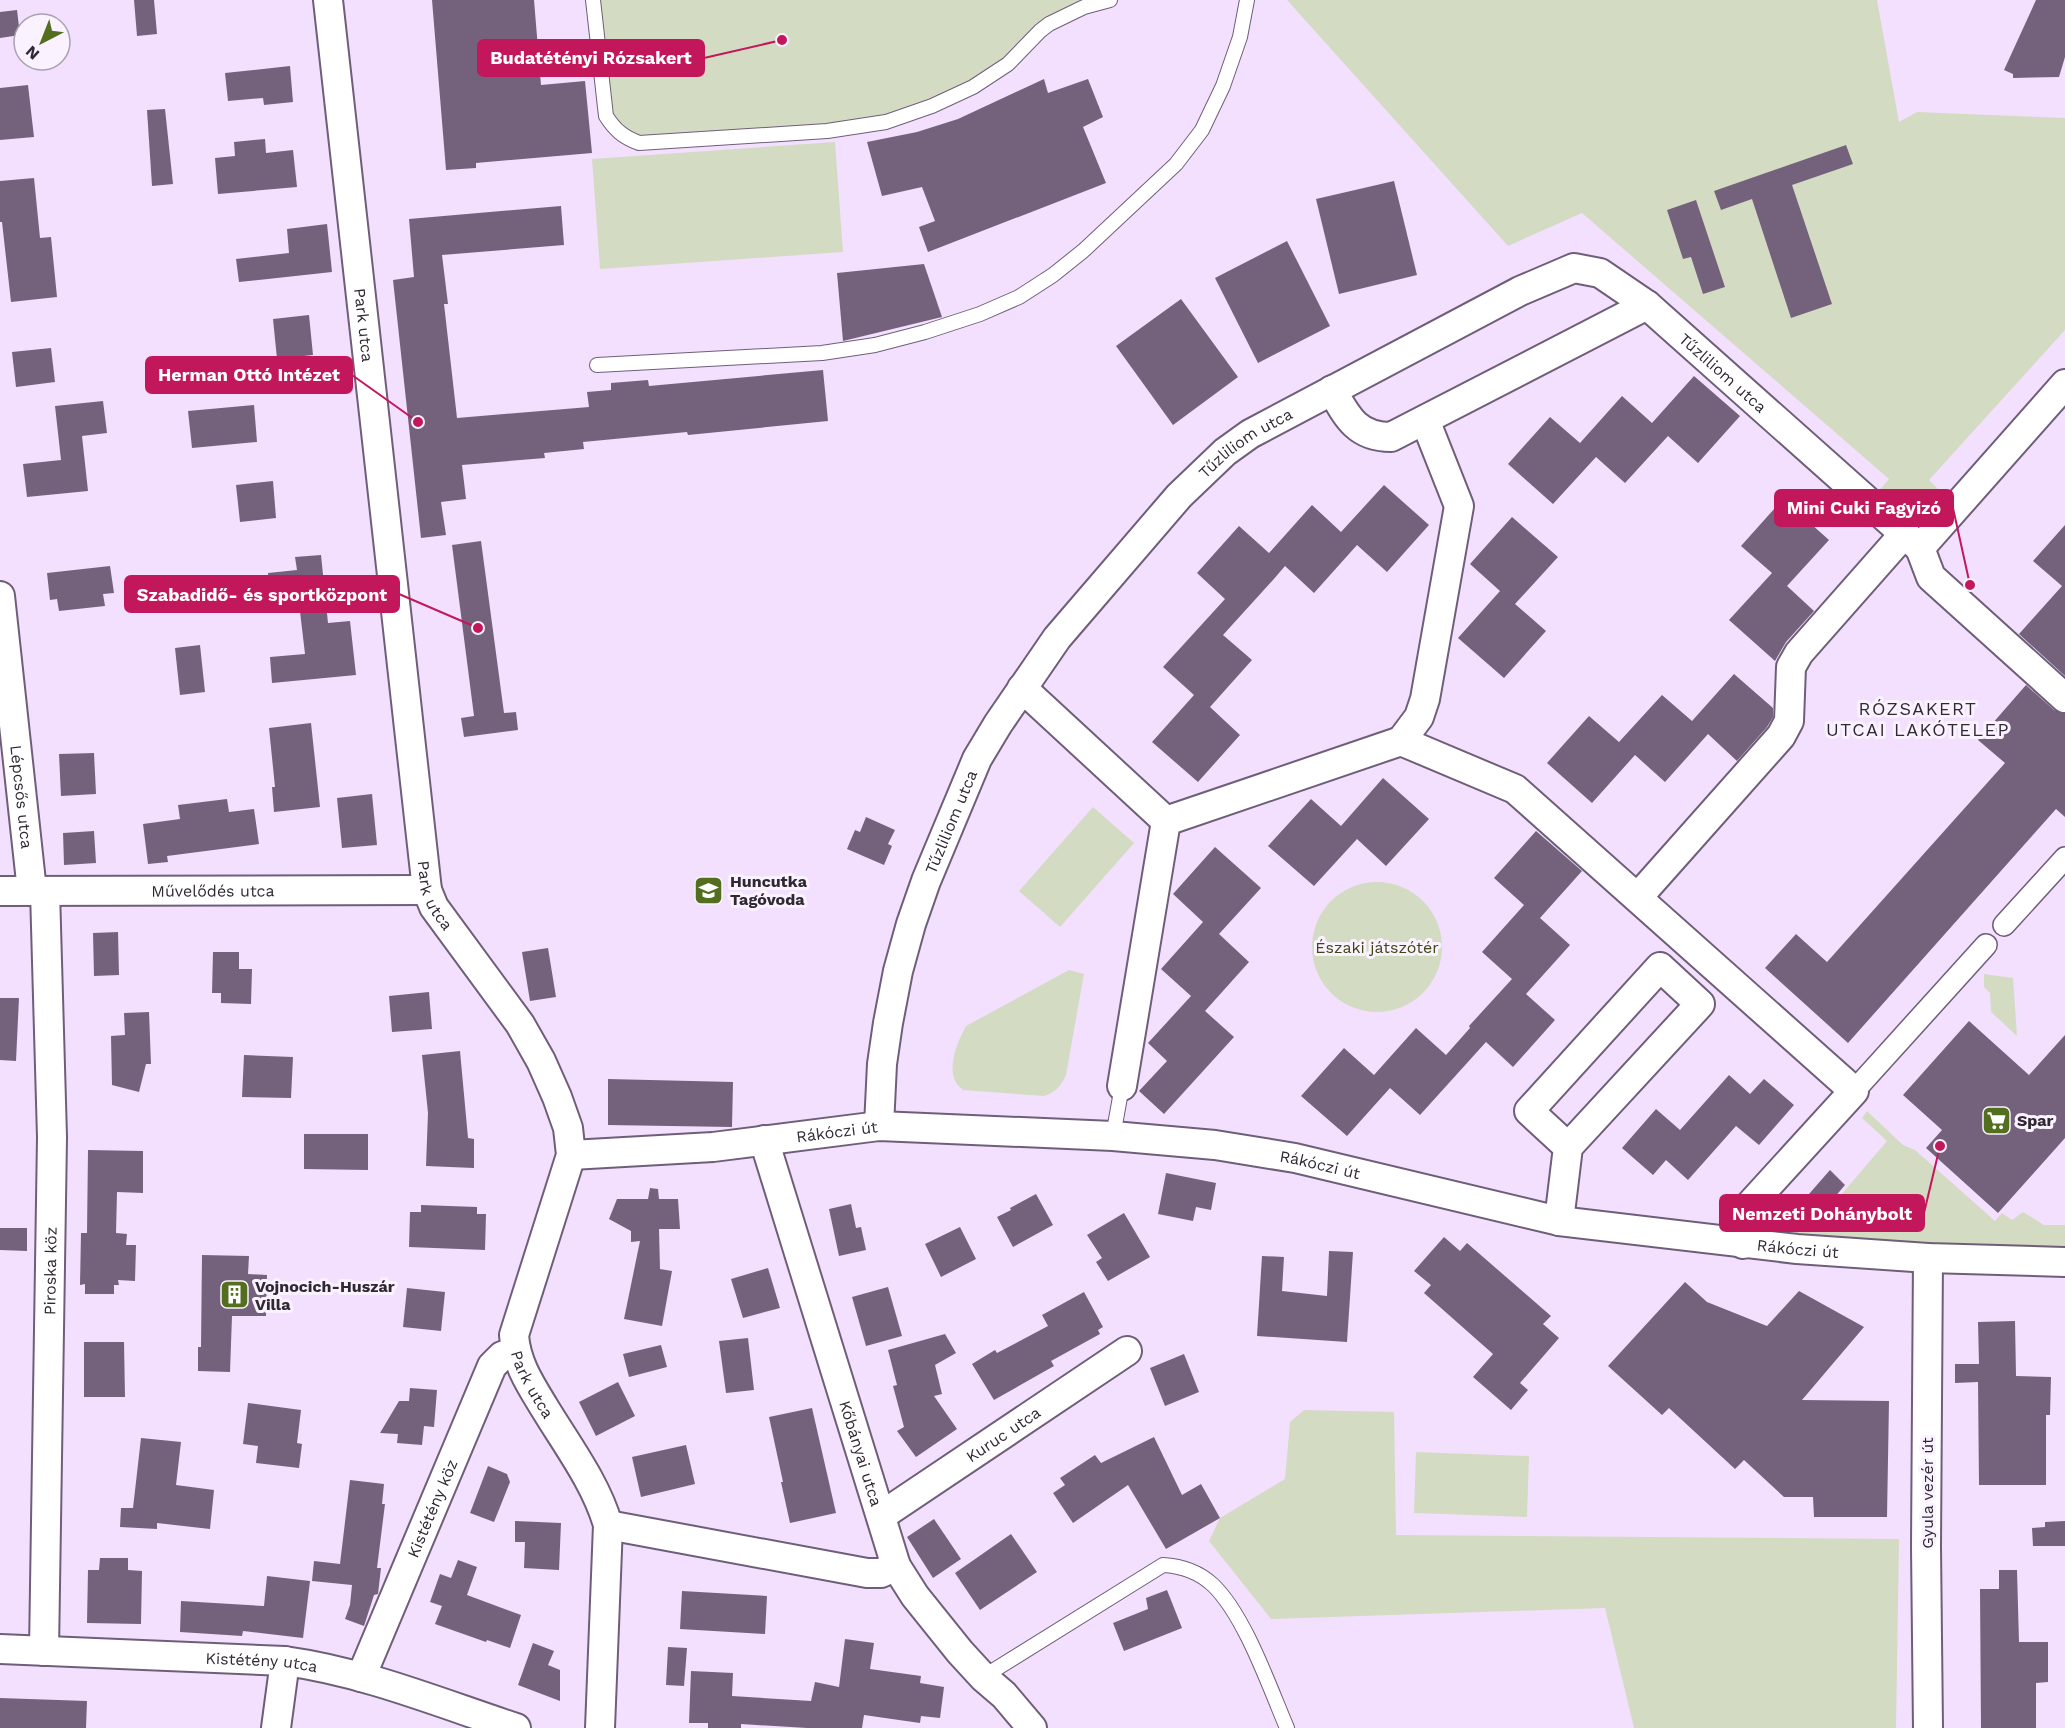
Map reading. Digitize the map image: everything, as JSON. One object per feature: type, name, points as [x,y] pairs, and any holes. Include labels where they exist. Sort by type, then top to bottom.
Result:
[{"type":"street","name":"Park utca","points":[[328,0],[427,890],[435,907],[520,1024],[541,1061],[568,1128],[571,1155],[514,1335],[515,1352],[524,1374],[603,1505],[608,1525],[600,1728]]},
{"type":"street","name":"Tűzliliom utca","points":[[879,1126],[881,1074],[888,1023],[898,971],[926,881],[977,759],[1057,638],[1179,496],[1225,452],[1250,434],[1520,291],[1574,268],[1600,273],[1647,305],[1912,541],[1931,577],[2065,698]]},
{"type":"street","points":[[1332,390],[1345,414],[1360,428],[1375,437],[1391,437],[1647,305]]},
{"type":"street","points":[[1638,897],[1781,736],[1789,721],[1791,667],[1798,653],[1912,541],[2065,384]]},
{"type":"street","points":[[1166,821],[1401,741],[1419,717],[1425,699],[1459,506],[1425,420]]},
{"type":"street","name":"Lépcsős utca","points":[[0,596],[38,891]]},
{"type":"street","points":[[1022,688],[1166,821]]},
{"type":"street","points":[[1401,741],[1515,789],[1854,1091]]},
{"type":"street","points":[[1122,1086],[1166,821]]},
{"type":"street","points":[[2004,925],[2065,858]]},
{"type":"street","name":"Művelődés utca","points":[[0,891],[427,890]]},
{"type":"street","name":"Piroska köz","points":[[38,891],[52,1137],[44,1651]]},
{"type":"street","points":[[1568,1147],[1529,1111],[1685,940]]},
{"type":"street","points":[[1743,1244],[1750,1205],[1986,945]]},
{"type":"street","points":[[1559,1221],[1568,1147],[1700,1004],[1660,968]]},
{"type":"street","name":"Rákóczi út","points":[[571,1155],[713,1148],[879,1126],[1113,1136],[1215,1145],[1295,1158],[1559,1221],[1743,1244],[1928,1258],[2065,1262]]},
{"type":"street","name":"Kőbányai utca","points":[[764,1140],[896,1566],[915,1596],[960,1652],[983,1677],[1004,1695],[1032,1728]]},
{"type":"street","name":"Gyula vezér út","points":[[1928,1258],[1926,1547],[1928,1728]]},
{"type":"street","name":"Kistétény köz","points":[[361,1677],[492,1366],[502,1356],[515,1352]]},
{"type":"street","name":"Kuruc utca","points":[[880,1516],[1127,1352]]},
{"type":"street","points":[[608,1525],[867,1573],[881,1573],[896,1566]]},
{"type":"street","name":"Kistétény utca","points":[[0,1648],[285,1661],[322,1666],[516,1728]]},
{"type":"street","points":[[276,1728],[285,1661]]},
{"type":"lane","points":[[593,0],[606,116],[614,129],[639,143],[827,131],[885,122],[933,106],[973,87],[1008,64],[1049,24],[1084,8],[1110,0]]},
{"type":"lane","points":[[597,365],[822,353],[874,345],[925,332],[980,314],[1019,297],[1053,275],[1083,250],[1176,164],[1202,130],[1223,86],[1240,37],[1247,0]]},
{"type":"lane","points":[[1113,1136],[1122,1086]]},
{"type":"lane","points":[[983,1677],[1163,1565],[1178,1565],[1213,1586],[1234,1612],[1287,1728]]},
{"type":"green space","points":[[593,0],[1110,0],[1049,24],[1008,64],[886,122],[639,143],[614,129]]},
{"type":"green space","points":[[1287,0],[1877,0],[1899,122],[1917,112],[2065,118],[2065,330],[1929,480],[1945,496],[1928,505],[1920,506],[1894,502],[1877,493],[1889,479],[1582,213],[1508,246]]},
{"type":"green space","points":[[835,142],[843,252],[600,269],[592,159]]},
{"type":"green space","points":[[1093,807],[1134,843],[1060,927],[1019,891]]},
{"type":"green space","name":"Északi játszótér","points":[[1377,882],[1402,887],[1423,901],[1437,922],[1442,947],[1437,972],[1423,993],[1402,1007],[1377,1012],[1352,1007],[1331,993],[1317,972],[1312,947],[1317,922],[1331,901],[1352,887]]},
{"type":"green space","points":[[1069,970],[1084,974],[1066,1075],[1058,1088],[1044,1096],[963,1090],[954,1077],[953,1060],[966,1026]]},
{"type":"green space","points":[[1984,974],[2013,978],[2017,1036],[1991,1012],[1990,993],[1984,987]]},
{"type":"green space","points":[[1867,1111],[1903,1145],[1915,1150],[1995,1221],[2002,1213],[2012,1220],[2023,1212],[2044,1225],[2065,1225],[2065,1247],[1930,1243],[1771,1231],[1766,1224],[1782,1205],[1812,1229],[1887,1141],[1862,1118]]},
{"type":"green space","points":[[1304,1410],[1394,1412],[1396,1535],[1899,1539],[1896,1728],[1634,1728],[1605,1608],[1271,1619],[1209,1541],[1220,1518],[1285,1479],[1290,1422]]},
{"type":"green space","points":[[1416,1452],[1529,1456],[1527,1517],[1414,1513]]},
{"type":"building","points":[[134,0],[154,0],[157,34],[137,36]]},
{"type":"building","points":[[432,0],[534,0],[541,85],[585,81],[592,153],[476,163],[476,168],[446,170]]},
{"type":"building","points":[[2036,0],[2065,0],[2065,57],[2059,77],[2013,78],[2013,74],[2004,70]]},
{"type":"building","points":[[17,10],[17,12],[12,12],[12,36],[0,38],[0,12]]},
{"type":"building","points":[[290,66],[293,102],[264,105],[263,98],[228,101],[225,73]]},
{"type":"building","points":[[1044,79],[1048,93],[1088,79],[1103,117],[1083,127],[1106,183],[928,252],[919,227],[935,221],[922,187],[882,196],[867,142],[917,132],[958,119]]},
{"type":"building","points":[[28,85],[34,137],[0,140],[0,88]]},
{"type":"building","points":[[165,109],[173,184],[152,186],[147,110]]},
{"type":"building","points":[[265,139],[266,153],[293,150],[297,187],[218,194],[215,158],[235,156],[234,142]]},
{"type":"building","points":[[1846,145],[1853,164],[1792,185],[1832,304],[1791,318],[1752,199],[1721,210],[1714,191]]},
{"type":"building","points":[[34,178],[40,238],[51,237],[57,297],[11,302],[2,222],[0,222],[0,181]]},
{"type":"building","points":[[1394,181],[1417,275],[1339,294],[1316,199]]},
{"type":"building","points":[[1696,200],[1725,287],[1703,294],[1691,257],[1683,259],[1667,210]]},
{"type":"building","points":[[561,206],[564,245],[442,255],[448,304],[444,304],[457,418],[589,407],[587,392],[611,390],[611,383],[648,380],[649,386],[823,370],[828,421],[688,435],[687,432],[583,442],[584,449],[544,453],[545,458],[462,465],[466,499],[441,502],[446,535],[421,538],[393,280],[414,277],[409,219]]},
{"type":"building","points":[[327,224],[332,272],[239,282],[236,259],[289,253],[287,229]]},
{"type":"building","points":[[1287,241],[1330,326],[1258,363],[1215,278]]},
{"type":"building","points":[[924,264],[942,317],[843,341],[837,273]]},
{"type":"building","points":[[1181,299],[1238,377],[1173,425],[1116,346]]},
{"type":"building","points":[[309,315],[313,355],[277,359],[273,319]]},
{"type":"building","points":[[51,348],[55,382],[16,387],[12,352]]},
{"type":"building","points":[[1694,376],[1740,416],[1698,463],[1668,436],[1625,483],[1596,457],[1553,504],[1508,464],[1550,417],[1580,443],[1622,396],[1652,423]]},
{"type":"building","points":[[103,401],[107,433],[82,436],[88,491],[27,497],[23,464],[61,460],[55,406]]},
{"type":"building","points":[[254,405],[257,442],[192,448],[188,411]]},
{"type":"building","points":[[273,481],[276,518],[240,522],[236,485]]},
{"type":"building","points":[[1384,485],[1429,525],[1387,572],[1357,545],[1314,593],[1285,566],[1223,635],[1252,660],[1210,707],[1240,735],[1198,782],[1152,742],[1194,695],[1163,667],[1225,599],[1197,573],[1239,526],[1269,553],[1312,505],[1341,532]]},
{"type":"building","points":[[1783,499],[1829,540],[1787,586],[1814,611],[1786,642],[1775,661],[1729,620],[1772,573],[1741,546]]},
{"type":"building","points":[[1512,517],[1558,557],[1515,604],[1546,631],[1504,678],[1458,638],[1500,591],[1470,564]]},
{"type":"building","points":[[2065,525],[2065,676],[2019,634],[2062,586],[2033,561]]},
{"type":"building","points":[[481,541],[504,713],[516,712],[518,730],[464,737],[461,718],[474,716],[452,545]]},
{"type":"building","points":[[321,555],[328,623],[350,621],[356,675],[272,683],[270,657],[305,654],[299,603],[271,605],[268,573],[297,570],[295,557]]},
{"type":"building","points":[[110,566],[114,593],[103,594],[105,606],[59,611],[57,599],[50,600],[47,573]]},
{"type":"building","points":[[200,645],[205,692],[180,695],[175,648]]},
{"type":"building","points":[[1734,674],[1773,708],[1773,717],[1767,727],[1737,761],[1708,734],[1665,782],[1635,755],[1592,803],[1547,763],[1589,716],[1619,742],[1662,695],[1692,721]]},
{"type":"building","points":[[2026,685],[2054,710],[2065,714],[2065,817],[2056,809],[1848,1043],[1765,968],[1796,934],[1827,962],[2005,763],[1978,740]]},
{"type":"building","points":[[311,723],[320,807],[274,812],[272,787],[275,787],[269,728]]},
{"type":"building","points":[[94,753],[96,794],[61,796],[59,754]]},
{"type":"building","points":[[1383,778],[1429,819],[1386,866],[1357,839],[1314,886],[1268,846],[1311,799],[1341,826]]},
{"type":"building","points":[[372,794],[377,845],[342,848],[337,798]]},
{"type":"building","points":[[227,799],[229,812],[254,809],[259,844],[167,856],[168,862],[148,864],[143,824],[180,819],[178,805]]},
{"type":"building","points":[[866,817],[895,830],[888,844],[892,846],[884,865],[847,849],[855,830],[860,832]]},
{"type":"building","points":[[94,831],[96,863],[64,865],[63,833]]},
{"type":"building","points":[[1536,831],[1582,871],[1540,918],[1570,945],[1526,994],[1555,1020],[1513,1067],[1486,1042],[1420,1115],[1390,1088],[1347,1136],[1301,1096],[1344,1048],[1374,1075],[1416,1028],[1446,1055],[1470,1028],[1469,1026],[1512,979],[1482,952],[1524,905],[1494,878]]},
{"type":"building","points":[[1215,847],[1261,888],[1219,934],[1249,962],[1205,1011],[1234,1037],[1164,1114],[1139,1091],[1167,1061],[1148,1043],[1191,996],[1161,969],[1203,922],[1173,894]]},
{"type":"building","points":[[118,932],[119,975],[94,976],[93,933]]},
{"type":"building","points":[[548,948],[556,997],[530,1001],[522,952]]},
{"type":"building","points":[[213,952],[239,952],[239,969],[252,969],[251,1004],[221,1003],[221,993],[212,993]]},
{"type":"building","points":[[429,992],[432,1029],[392,1032],[389,996]]},
{"type":"building","points":[[0,998],[19,998],[16,1061],[0,1060]]},
{"type":"building","points":[[149,1012],[151,1064],[146,1064],[139,1092],[112,1085],[111,1036],[125,1035],[124,1013]]},
{"type":"building","name":"Spar","points":[[1969,1021],[2029,1075],[2065,1035],[2065,1138],[1998,1213],[1926,1148],[1942,1130],[1903,1095]]},
{"type":"building","points":[[460,1051],[468,1138],[474,1139],[474,1168],[426,1166],[428,1113],[422,1055]]},
{"type":"building","points":[[244,1055],[293,1057],[291,1098],[242,1097]]},
{"type":"building","points":[[1729,1075],[1750,1094],[1764,1079],[1794,1105],[1759,1145],[1736,1126],[1688,1180],[1666,1160],[1653,1175],[1622,1148],[1656,1109],[1680,1130]]},
{"type":"building","points":[[608,1079],[733,1082],[732,1127],[608,1125]]},
{"type":"building","points":[[304,1134],[368,1134],[368,1170],[304,1169]]},
{"type":"building","points":[[88,1150],[143,1151],[143,1193],[117,1192],[116,1233],[127,1234],[126,1245],[136,1245],[135,1281],[118,1280],[119,1285],[114,1285],[114,1294],[85,1294],[85,1284],[80,1285],[81,1233],[87,1233]]},
{"type":"building","points":[[1830,1170],[1845,1185],[1812,1224],[1795,1210]]},
{"type":"building","points":[[1166,1173],[1216,1183],[1211,1210],[1196,1207],[1193,1221],[1158,1214]]},
{"type":"building","points":[[650,1188],[658,1189],[659,1199],[678,1199],[680,1229],[659,1229],[660,1269],[672,1271],[662,1326],[624,1319],[640,1241],[631,1242],[631,1231],[609,1219],[617,1199],[648,1199]]},
{"type":"building","points":[[1036,1194],[1053,1225],[1013,1247],[997,1217]]},
{"type":"building","points":[[851,1204],[856,1228],[861,1227],[866,1250],[839,1256],[829,1209]]},
{"type":"building","points":[[421,1205],[477,1207],[477,1214],[486,1214],[485,1250],[409,1247],[410,1212],[421,1212]]},
{"type":"building","points":[[1124,1213],[1150,1257],[1108,1281],[1096,1262],[1102,1258],[1087,1235]]},
{"type":"building","points":[[960,1227],[976,1259],[941,1277],[925,1244]]},
{"type":"building","points":[[0,1228],[27,1228],[27,1251],[0,1250]]},
{"type":"building","points":[[1444,1237],[1460,1251],[1467,1243],[1551,1316],[1543,1324],[1559,1338],[1520,1383],[1528,1390],[1511,1410],[1473,1377],[1493,1354],[1424,1293],[1431,1285],[1414,1271]]},
{"type":"building","points":[[1329,1251],[1353,1252],[1347,1342],[1257,1336],[1262,1256],[1284,1257],[1282,1291],[1327,1296]]},
{"type":"building","name":"Vojnocich-Huszár Villa","points":[[202,1255],[249,1256],[248,1274],[267,1275],[266,1316],[232,1316],[230,1372],[198,1371],[198,1347],[201,1347]]},
{"type":"building","points":[[768,1268],[780,1308],[743,1318],[731,1279]]},
{"type":"building","points":[[1685,1282],[1707,1302],[1767,1326],[1799,1291],[1864,1327],[1802,1400],[1889,1401],[1887,1517],[1814,1517],[1813,1497],[1784,1497],[1744,1460],[1735,1469],[1669,1408],[1662,1415],[1608,1366]]},
{"type":"building","points":[[888,1287],[902,1336],[866,1346],[852,1297]]},
{"type":"building","points":[[407,1288],[445,1292],[441,1331],[403,1327]]},
{"type":"building","points":[[1084,1292],[1103,1327],[1098,1330],[1100,1334],[1051,1361],[1054,1366],[994,1400],[972,1364],[995,1350],[997,1353],[1048,1326],[1042,1315]]},
{"type":"building","points":[[2015,1321],[2016,1376],[2051,1377],[2050,1415],[2046,1415],[2046,1485],[1979,1485],[1978,1382],[1955,1383],[1955,1364],[1979,1364],[1978,1322]]},
{"type":"building","points":[[945,1334],[956,1353],[935,1365],[942,1394],[934,1396],[957,1429],[916,1457],[897,1431],[904,1427],[893,1386],[897,1385],[888,1350]]},
{"type":"building","points":[[748,1338],[754,1390],[726,1393],[719,1341]]},
{"type":"building","points":[[84,1342],[124,1342],[125,1397],[84,1397]]},
{"type":"building","points":[[661,1345],[667,1367],[629,1377],[623,1354]]},
{"type":"building","points":[[1184,1354],[1199,1392],[1165,1406],[1150,1368]]},
{"type":"building","points":[[618,1382],[635,1416],[596,1436],[579,1402]]},
{"type":"building","points":[[410,1388],[437,1390],[434,1427],[424,1426],[422,1445],[397,1443],[398,1434],[380,1433],[399,1401],[409,1401]]},
{"type":"building","points":[[248,1403],[301,1410],[297,1443],[302,1444],[299,1468],[256,1463],[258,1446],[243,1444]]},
{"type":"building","points":[[812,1408],[836,1513],[790,1523],[769,1417]]},
{"type":"building","points":[[1154,1437],[1182,1495],[1201,1484],[1220,1518],[1166,1549],[1128,1485],[1073,1523],[1053,1493],[1065,1485],[1060,1478],[1095,1455],[1101,1463]]},
{"type":"building","points":[[141,1438],[181,1442],[176,1485],[214,1490],[210,1529],[157,1523],[157,1529],[120,1527],[121,1508],[133,1508]]},
{"type":"building","points":[[686,1445],[695,1484],[641,1497],[632,1457]]},
{"type":"building","points":[[488,1466],[507,1474],[510,1482],[494,1522],[470,1513]]},
{"type":"building","points":[[350,1480],[384,1484],[382,1504],[385,1504],[377,1568],[381,1568],[378,1594],[374,1595],[364,1626],[345,1619],[350,1605],[352,1585],[312,1581],[314,1561],[340,1564]]},
{"type":"building","points":[[934,1519],[961,1559],[933,1578],[907,1537]]},
{"type":"building","points":[[515,1521],[561,1523],[559,1570],[524,1568],[525,1542],[515,1542]]},
{"type":"building","points":[[2065,1521],[2065,1546],[2033,1546],[2032,1528],[2045,1527],[2045,1522]]},
{"type":"building","points":[[1011,1534],[1037,1572],[980,1610],[955,1573]]},
{"type":"building","points":[[100,1558],[128,1558],[128,1570],[142,1571],[141,1624],[87,1623],[88,1570],[99,1570]]},
{"type":"building","points":[[458,1560],[477,1567],[467,1595],[521,1615],[510,1648],[435,1624],[442,1606],[430,1602],[440,1574],[451,1578]]},
{"type":"building","points":[[1999,1570],[2017,1570],[2019,1642],[2048,1642],[2048,1682],[2036,1683],[2036,1728],[1981,1728],[1980,1589],[1999,1589]]},
{"type":"building","points":[[267,1576],[310,1581],[303,1638],[243,1631],[242,1636],[180,1632],[181,1601],[264,1606]]},
{"type":"building","points":[[1167,1590],[1182,1628],[1124,1651],[1113,1623],[1148,1609],[1146,1598]]},
{"type":"building","points":[[682,1591],[767,1596],[765,1634],[680,1629]]},
{"type":"building","points":[[845,1639],[874,1643],[870,1669],[921,1676],[920,1683],[944,1687],[940,1718],[921,1716],[920,1723],[864,1715],[862,1728],[807,1728],[741,1724],[741,1728],[708,1728],[708,1723],[689,1723],[691,1671],[733,1673],[732,1696],[811,1701],[815,1682],[839,1687]]},
{"type":"building","points":[[533,1643],[554,1651],[548,1665],[560,1670],[560,1701],[518,1685]]},
{"type":"building","points":[[668,1647],[687,1648],[684,1686],[666,1685]]},
{"type":"building","points":[[0,1698],[87,1701],[86,1728],[0,1728]]},
{"type":"place","name":"Budatétényi Rózsakert","points":[[782,40]]},
{"type":"place","name":"Herman Ottó Intézet","points":[[418,422]]},
{"type":"place","name":"Mini Cuki Fagyizó","points":[[1970,585]]},
{"type":"place","name":"Szabadidő- és sportközpont","points":[[478,628]]},
{"type":"place","name":"Huncutka Tagóvoda","points":[[709,890]]},
{"type":"place","name":"Spar","points":[[1996,1120]]},
{"type":"place","name":"Nemzeti Dohánybolt","points":[[1940,1146]]},
{"type":"place","name":"Vojnocich-Huszár Villa","points":[[234,1295]]},
{"type":"district","name":"RÓZSAKERT UTCAI LAKÓTELEP","points":[[1918,719]]}]
